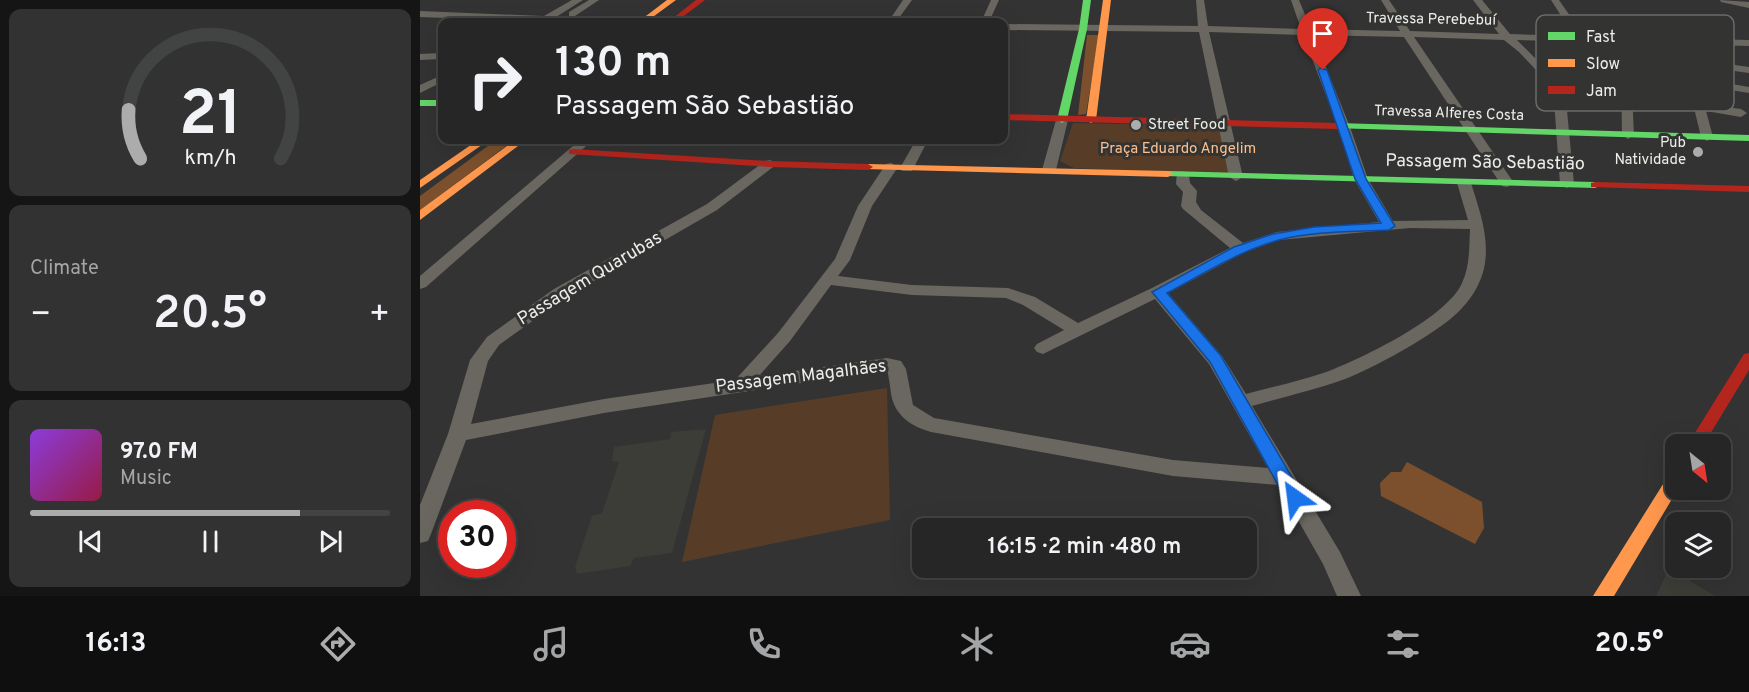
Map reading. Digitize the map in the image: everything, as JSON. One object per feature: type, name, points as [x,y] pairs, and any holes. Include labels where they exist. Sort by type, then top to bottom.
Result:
[{"type":"street","points":[[549,18],[579,0]]},
{"type":"street","points":[[565,18],[595,0]]},
{"type":"street","points":[[648,18],[672,0]]},
{"type":"street","points":[[678,18],[701,0]]},
{"type":"street","points":[[895,18],[908,0]]},
{"type":"street","points":[[987,18],[995,0]]},
{"type":"street","points":[[1049,170],[1083,29],[1087,0]]},
{"type":"street","points":[[1091,120],[1107,0]]},
{"type":"street","points":[[1200,0],[1203,29],[1236,177]]},
{"type":"street","points":[[1295,0],[1344,127],[1361,179],[1389,226]]},
{"type":"street","points":[[1385,0],[1470,131],[1507,183]]},
{"type":"street","points":[[1477,0],[1507,37],[1536,64]]},
{"type":"street","points":[[1555,0],[1565,15]]},
{"type":"street","points":[[1724,0],[1749,5]]},
{"type":"street","points":[[420,14],[491,18]]},
{"type":"street","name":"Travessa Perebebuí","points":[[1008,27],[1203,29],[1536,38]]},
{"type":"street","name":"Travessa Perebebuí","points":[[1734,43],[1749,43]]},
{"type":"street","points":[[420,57],[438,56]]},
{"type":"street","points":[[1734,70],[1749,70]]},
{"type":"street","points":[[1734,77],[1749,80]]},
{"type":"street","points":[[420,90],[438,80]]},
{"type":"street","points":[[1734,85],[1749,90]]},
{"type":"street","points":[[420,102],[438,91]]},
{"type":"street","points":[[420,102],[438,103]]},
{"type":"street","points":[[1561,111],[1567,184]]},
{"type":"street","points":[[1628,111],[1628,135]]},
{"type":"street","points":[[1701,111],[1707,137]]},
{"type":"street","points":[[1727,111],[1741,113]]},
{"type":"street","name":"Travessa Alferes Costa","points":[[1008,117],[1749,138]]},
{"type":"street","points":[[420,185],[478,144]]},
{"type":"street","points":[[420,216],[516,144]]},
{"type":"street","points":[[420,285],[582,144]]},
{"type":"street","points":[[742,384],[784,337],[842,260],[866,206],[919,144]]},
{"type":"street","name":"Passagem São Sebastião","points":[[573,152],[770,164],[1749,189]]},
{"type":"street","name":"Passagem Quarubas","points":[[420,534],[458,434],[478,360],[493,341],[560,293],[712,207],[770,164]]},
{"type":"street","points":[[1182,175],[1183,184],[1190,191],[1188,206],[1193,206],[1194,212],[1241,249]]},
{"type":"street","points":[[1242,402],[1339,374],[1383,352],[1441,318],[1457,304],[1470,285],[1477,264],[1477,225],[1464,183]]},
{"type":"street","points":[[1043,348],[1241,249],[1277,236],[1389,226],[1477,225]]},
{"type":"street","points":[[827,280],[912,290],[1008,293],[1029,301],[1078,330]]},
{"type":"street","points":[[1158,292],[1216,360],[1242,402],[1282,477],[1332,559],[1349,596]]},
{"type":"street","points":[[1702,434],[1749,358]]},
{"type":"street","name":"Passagem Magalhães","points":[[458,434],[604,406],[887,364],[895,365],[897,369],[902,405],[908,414],[931,425],[1173,468],[1282,477]]},
{"type":"street","points":[[1603,596],[1665,496]]},
{"type":"shaded area","points":[[1087,35],[1099,35],[1086,114],[1078,115]]},
{"type":"shaded area","points":[[491,144],[509,144],[420,210],[420,196]]},
{"type":"shaded area","points":[[706,429],[672,553],[634,558],[630,566],[577,574],[575,567],[592,516],[602,513],[619,462],[612,461],[614,447],[670,439],[671,432]]},
{"type":"shaded area","points":[[1407,462],[1482,502],[1484,528],[1475,544],[1381,496],[1380,483],[1391,472],[1401,472]]},
{"type":"shaded area","points":[[1665,577],[1685,578],[1715,596],[1656,596]]},
{"type":"green space","name":"Praça Eduardo Angelim","points":[[1073,123],[1221,126],[1233,176],[1074,168],[1060,161]]},
{"type":"green space","points":[[887,388],[890,520],[682,562],[715,415]]},
{"type":"traffic: fast","points":[[1062,120],[1083,29],[1087,0]]},
{"type":"traffic: fast","points":[[420,103],[438,103]]},
{"type":"traffic: fast","points":[[1337,126],[1749,138]]},
{"type":"traffic: fast","points":[[1168,174],[1595,185]]},
{"type":"traffic: slow","points":[[647,18],[672,0]]},
{"type":"traffic: slow","points":[[1091,120],[1107,0]]},
{"type":"traffic: slow","points":[[420,185],[478,144]]},
{"type":"traffic: slow","points":[[420,216],[516,144]]},
{"type":"traffic: slow","points":[[868,167],[1168,174]]},
{"type":"traffic: slow","points":[[1603,596],[1665,496]]},
{"type":"traffic: jam","points":[[677,18],[701,0]]},
{"type":"traffic: jam","points":[[1008,117],[1337,126]]},
{"type":"traffic: jam","points":[[573,152],[770,164],[868,167]]},
{"type":"traffic: jam","points":[[1595,185],[1749,189]]},
{"type":"traffic: jam","points":[[1702,434],[1749,358]]},
{"type":"place","name":"Street Food","points":[[1136,125]]},
{"type":"place","name":"Pub Natividade","points":[[1698,152]]},
{"type":"route","points":[[1295,498],[1216,360],[1158,292],[1239,249],[1277,236],[1389,226],[1361,179],[1323,70]]}]
